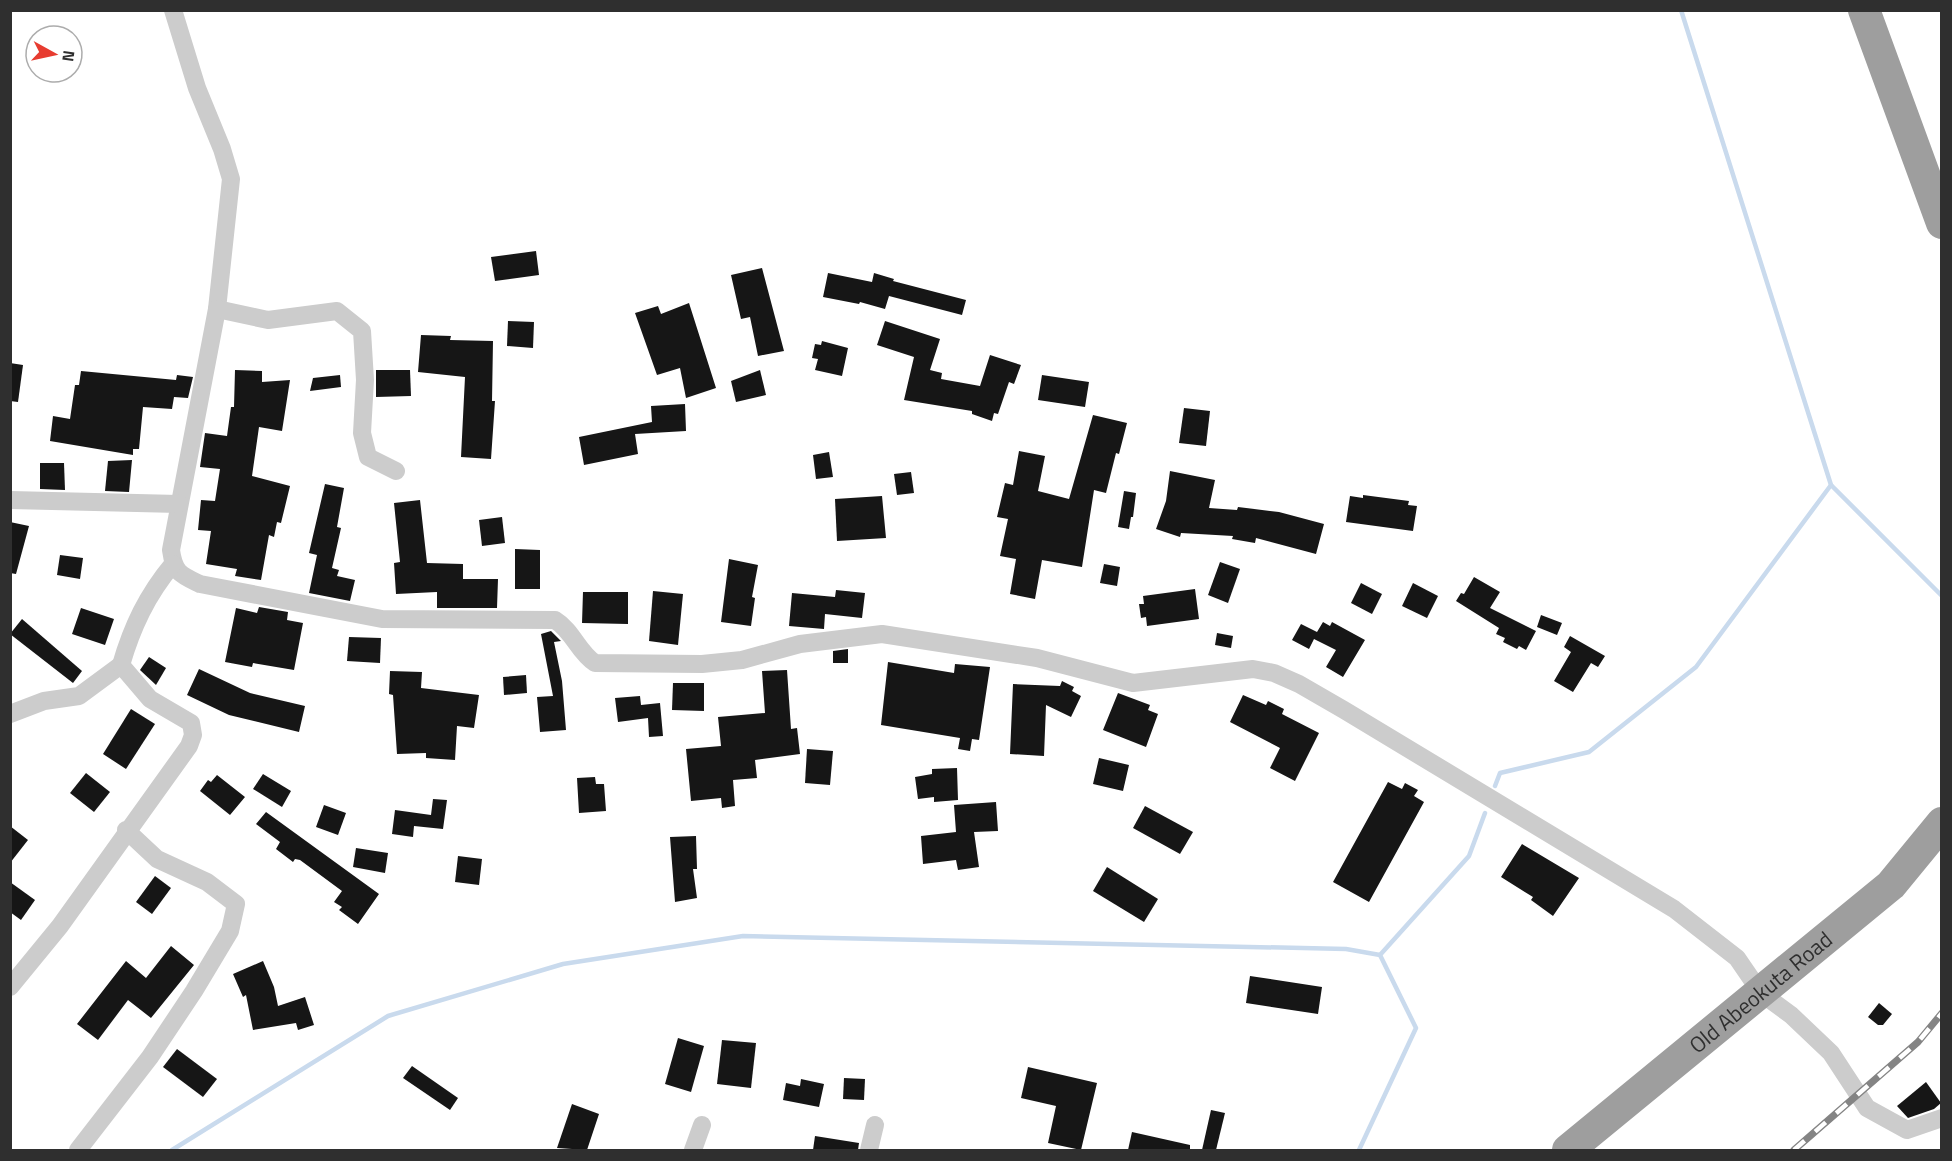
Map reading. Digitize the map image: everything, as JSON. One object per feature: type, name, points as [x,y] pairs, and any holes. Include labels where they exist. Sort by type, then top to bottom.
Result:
[{"type":"highway","points":[[1864,10],[1941,224]]},
{"type":"highway","name":"Old Abeokuta Road","points":[[1568,1150],[1891,885],[1941,823]]},
{"type":"street","points":[[173,10],[197,88],[222,149],[231,179],[217,309],[171,550],[173,564],[181,575],[200,584],[382,619],[555,620],[564,626],[586,658],[595,663],[702,664],[742,660],[811,642],[882,634],[1037,658],[1133,683],[1221,671],[1253,669],[1274,673],[1344,710],[1674,909],[1737,958],[1761,993],[1791,1015],[1831,1053],[1867,1108],[1907,1130],[1941,1118]]},
{"type":"street","points":[[217,309],[268,320],[337,311],[362,331],[365,380],[362,433],[368,457],[396,471]]},
{"type":"street","points":[[10,500],[179,504]]},
{"type":"street","points":[[10,714],[44,701],[79,696],[121,665],[138,614],[154,586],[173,564]]},
{"type":"street","points":[[10,987],[60,926],[126,830],[189,746],[194,728],[182,716],[150,699],[121,665]]},
{"type":"street","points":[[78,1150],[150,1057],[194,991],[230,931],[236,904],[207,882],[157,859],[126,830]]},
{"type":"street","points":[[693,1150],[702,1125]]},
{"type":"street","points":[[869,1150],[875,1125]]},
{"type":"building","points":[[536,251],[539,275],[495,281],[491,257]]},
{"type":"building","points":[[762,268],[784,351],[758,356],[750,317],[741,319],[731,275]]},
{"type":"building","points":[[828,273],[872,282],[874,273],[894,279],[893,281],[966,300],[962,315],[889,296],[885,309],[860,302],[859,304],[823,297]]},
{"type":"building","points":[[689,303],[716,388],[686,398],[680,368],[657,375],[635,313],[658,306],[661,314]]},
{"type":"building","points":[[508,321],[534,322],[533,348],[507,346]]},
{"type":"building","points":[[885,321],[940,339],[930,370],[942,373],[941,379],[980,386],[990,355],[1021,365],[1014,384],[1009,382],[998,414],[994,413],[992,421],[972,414],[972,411],[904,400],[914,357],[877,345]]},
{"type":"building","points":[[421,335],[451,336],[450,340],[493,341],[492,401],[495,401],[491,459],[461,457],[465,377],[418,372]]},
{"type":"building","points":[[822,341],[848,348],[842,376],[815,370],[818,359],[812,358],[815,344],[821,345]]},
{"type":"building","points":[[10,363],[23,365],[18,402],[10,401]]},
{"type":"building","points":[[235,370],[262,371],[262,382],[290,380],[282,431],[259,427],[252,476],[290,486],[281,523],[277,522],[274,537],[269,535],[261,580],[235,576],[237,569],[206,564],[211,531],[198,530],[201,500],[215,501],[220,469],[200,467],[205,433],[227,436],[231,407],[234,407]]},
{"type":"building","points":[[376,370],[410,370],[411,396],[376,397]]},
{"type":"building","points":[[760,370],[766,395],[736,402],[731,381]]},
{"type":"building","points":[[81,371],[176,380],[177,375],[193,377],[188,398],[174,397],[172,409],[143,407],[139,449],[133,449],[133,455],[50,441],[53,416],[70,419],[75,385],[79,385]]},
{"type":"building","points":[[340,375],[341,387],[310,391],[313,378]]},
{"type":"building","points":[[1042,375],[1089,382],[1085,407],[1038,400]]},
{"type":"building","points":[[685,404],[686,431],[635,434],[638,454],[584,465],[579,437],[652,422],[651,406]]},
{"type":"building","points":[[1184,408],[1210,411],[1206,446],[1179,443]]},
{"type":"building","points":[[1093,415],[1127,423],[1119,454],[1116,453],[1106,493],[1094,490],[1082,567],[1042,560],[1035,599],[1010,594],[1016,559],[1000,556],[1008,519],[997,517],[1005,483],[1013,485],[1019,451],[1045,456],[1038,491],[1069,499]]},
{"type":"building","points":[[829,452],[833,477],[816,479],[813,455]]},
{"type":"building","points":[[132,460],[129,492],[105,491],[108,461]]},
{"type":"building","points":[[40,463],[64,463],[65,490],[40,489]]},
{"type":"building","points":[[1170,471],[1215,480],[1209,508],[1237,510],[1238,507],[1279,512],[1324,524],[1316,554],[1256,538],[1255,543],[1232,539],[1233,536],[1181,533],[1180,537],[1156,529],[1166,501]]},
{"type":"building","points":[[911,472],[914,493],[897,495],[894,474]]},
{"type":"building","points":[[325,484],[344,488],[337,527],[341,528],[332,568],[339,570],[337,576],[355,580],[350,601],[309,593],[317,555],[309,553]]},
{"type":"building","points":[[1124,491],[1136,493],[1129,529],[1118,527]]},
{"type":"building","points":[[1363,495],[1409,501],[1408,505],[1417,506],[1413,531],[1346,522],[1350,496],[1363,498]]},
{"type":"building","points":[[882,496],[886,538],[837,541],[835,499]]},
{"type":"building","points":[[420,500],[427,563],[463,564],[463,579],[498,579],[497,608],[437,608],[437,592],[396,594],[394,563],[400,562],[394,503]]},
{"type":"building","points":[[502,517],[505,543],[482,546],[479,520]]},
{"type":"building","points":[[10,522],[29,526],[16,574],[10,573]]},
{"type":"building","points":[[515,549],[540,550],[540,589],[515,589]]},
{"type":"building","points":[[60,555],[83,558],[80,579],[57,575]]},
{"type":"building","points":[[729,559],[758,565],[752,597],[755,598],[751,626],[721,622]]},
{"type":"building","points":[[1220,562],[1240,569],[1228,603],[1208,595]]},
{"type":"building","points":[[1104,564],[1120,567],[1117,586],[1100,583]]},
{"type":"building","points":[[1474,577],[1500,592],[1490,608],[1536,631],[1526,650],[1519,646],[1517,649],[1503,642],[1505,638],[1496,634],[1499,628],[1456,601],[1461,593],[1464,594]]},
{"type":"building","points":[[1361,583],[1382,594],[1372,614],[1351,603]]},
{"type":"building","points":[[1413,583],[1438,596],[1427,618],[1402,606]]},
{"type":"building","points":[[1195,589],[1199,619],[1147,626],[1146,617],[1141,618],[1139,604],[1144,604],[1143,596]]},
{"type":"building","points":[[836,590],[865,593],[862,618],[825,614],[824,629],[789,626],[792,593],[835,597]]},
{"type":"building","points":[[653,591],[683,594],[678,645],[649,641]]},
{"type":"building","points":[[583,592],[628,592],[628,624],[582,623]]},
{"type":"building","points":[[259,607],[288,612],[287,620],[303,623],[294,670],[253,663],[252,667],[225,662],[236,608],[257,613]]},
{"type":"building","points":[[81,608],[114,619],[105,645],[72,634]]},
{"type":"building","points":[[1541,615],[1562,623],[1557,635],[1537,627]]},
{"type":"building","points":[[22,619],[82,671],[73,683],[10,634]]},
{"type":"building","points":[[1323,622],[1330,626],[1332,622],[1365,640],[1343,677],[1326,667],[1336,650],[1314,639],[1309,649],[1292,640],[1301,624],[1317,632]]},
{"type":"building","points":[[551,631],[561,641],[554,642],[562,681],[566,730],[540,732],[537,697],[553,696],[541,634]]},
{"type":"building","points":[[1217,633],[1233,636],[1231,648],[1215,645]]},
{"type":"building","points":[[1570,636],[1605,656],[1598,667],[1591,663],[1573,692],[1554,681],[1571,652],[1564,647]]},
{"type":"building","points":[[349,637],[381,638],[380,663],[347,661]]},
{"type":"building","points":[[848,649],[848,663],[833,663],[833,651]]},
{"type":"building","points":[[149,657],[166,668],[156,685],[140,670]]},
{"type":"building","points":[[888,662],[954,673],[955,664],[990,667],[979,740],[972,739],[970,751],[958,749],[960,738],[881,725]]},
{"type":"building","points":[[199,669],[250,693],[305,706],[299,732],[229,715],[187,695]]},
{"type":"building","points":[[787,670],[791,729],[797,728],[800,754],[755,760],[757,778],[733,780],[735,806],[722,808],[721,798],[691,801],[686,749],[721,746],[718,717],[765,713],[762,671]]},
{"type":"building","points":[[390,671],[422,672],[421,688],[479,695],[474,728],[457,726],[455,760],[426,758],[426,753],[397,754],[393,695],[389,694]]},
{"type":"building","points":[[526,675],[527,693],[504,695],[503,677]]},
{"type":"building","points":[[1062,681],[1074,687],[1072,691],[1081,696],[1071,717],[1046,705],[1044,756],[1010,754],[1013,684],[1060,686]]},
{"type":"building","points":[[673,683],[704,683],[704,711],[672,710]]},
{"type":"building","points":[[1118,693],[1150,705],[1148,710],[1158,714],[1146,747],[1103,730]]},
{"type":"building","points":[[1243,695],[1266,705],[1268,701],[1284,709],[1282,714],[1319,733],[1295,781],[1270,768],[1280,748],[1230,722]]},
{"type":"building","points":[[640,696],[641,705],[660,703],[663,736],[649,737],[648,718],[618,722],[615,698]]},
{"type":"building","points":[[131,709],[155,724],[126,769],[103,754]]},
{"type":"building","points":[[807,749],[833,751],[830,785],[805,783]]},
{"type":"building","points":[[1099,758],[1129,765],[1123,791],[1093,784]]},
{"type":"building","points":[[957,768],[958,800],[934,802],[934,797],[918,799],[915,777],[932,774],[932,769]]},
{"type":"building","points":[[86,773],[110,792],[94,812],[70,793]]},
{"type":"building","points":[[263,774],[291,791],[282,807],[253,789]]},
{"type":"building","points":[[217,775],[245,797],[230,815],[200,791],[208,780],[211,782]]},
{"type":"building","points":[[595,777],[596,784],[604,784],[606,811],[579,813],[577,778]]},
{"type":"building","points":[[1388,782],[1402,789],[1405,783],[1418,790],[1414,796],[1424,802],[1369,902],[1333,882]]},
{"type":"building","points":[[433,799],[447,800],[443,829],[414,826],[413,837],[392,834],[395,810],[431,815]]},
{"type":"building","points":[[996,802],[998,831],[974,832],[979,867],[958,870],[956,860],[923,864],[921,836],[956,832],[954,805]]},
{"type":"building","points":[[324,805],[346,813],[338,835],[316,827]]},
{"type":"building","points":[[1145,806],[1193,832],[1180,854],[1133,828]]},
{"type":"building","points":[[266,812],[379,894],[358,924],[339,910],[342,907],[334,902],[342,891],[300,860],[295,859],[293,862],[276,849],[280,842],[256,824]]},
{"type":"building","points":[[10,826],[28,840],[10,863]]},
{"type":"building","points":[[696,836],[697,869],[693,869],[697,898],[675,902],[670,837]]},
{"type":"building","points":[[1522,844],[1579,878],[1553,916],[1531,900],[1533,897],[1501,877]]},
{"type":"building","points":[[356,848],[388,853],[385,873],[353,867]]},
{"type":"building","points":[[458,856],[482,859],[479,885],[455,882]]},
{"type":"building","points":[[1107,867],[1158,899],[1144,922],[1093,891]]},
{"type":"building","points":[[155,876],[171,888],[152,914],[136,902]]},
{"type":"building","points":[[10,882],[35,900],[21,920],[10,912]]},
{"type":"building","points":[[171,946],[194,965],[151,1018],[128,1000],[98,1040],[77,1024],[126,961],[146,978]]},
{"type":"building","points":[[263,961],[274,987],[278,1006],[305,997],[314,1025],[298,1030],[296,1023],[253,1030],[246,995],[243,997],[233,974]]},
{"type":"building","points":[[1250,976],[1322,987],[1318,1014],[1246,1003]]},
{"type":"building","points":[[1879,1003],[1892,1014],[1883,1025],[1878,1025],[1868,1017]]},
{"type":"building","points":[[678,1038],[704,1046],[691,1092],[665,1084]]},
{"type":"building","points":[[722,1040],[756,1043],[751,1088],[717,1084]]},
{"type":"building","points":[[177,1049],[217,1079],[203,1097],[163,1067]]},
{"type":"building","points":[[412,1066],[458,1098],[450,1110],[403,1078]]},
{"type":"building","points":[[1028,1067],[1097,1083],[1081,1150],[1048,1143],[1056,1106],[1021,1098]]},
{"type":"building","points":[[844,1078],[865,1079],[864,1100],[843,1099]]},
{"type":"building","points":[[801,1079],[824,1084],[819,1107],[783,1100],[786,1083],[800,1086]]},
{"type":"building","points":[[1926,1082],[1941,1103],[1934,1109],[1908,1118],[1897,1106]]},
{"type":"building","points":[[572,1104],[599,1114],[587,1150],[557,1148]]},
{"type":"building","points":[[1211,1110],[1225,1113],[1216,1150],[1202,1150]]},
{"type":"building","points":[[1132,1132],[1190,1145],[1190,1150],[1128,1150]]},
{"type":"building","points":[[815,1136],[859,1143],[858,1150],[813,1150]]},
{"type":"waterway","points":[[1681,10],[1831,485],[1942,596]]},
{"type":"waterway","points":[[1495,786],[1500,773],[1589,752],[1696,667],[1831,485]]},
{"type":"waterway","points":[[1359,1150],[1416,1028],[1380,955],[1469,856],[1485,813]]},
{"type":"waterway","points":[[172,1150],[388,1016],[563,964],[743,936],[1346,949],[1380,955]]},
{"type":"railway","points":[[1794,1150],[1918,1042],[1942,1013]]}]
